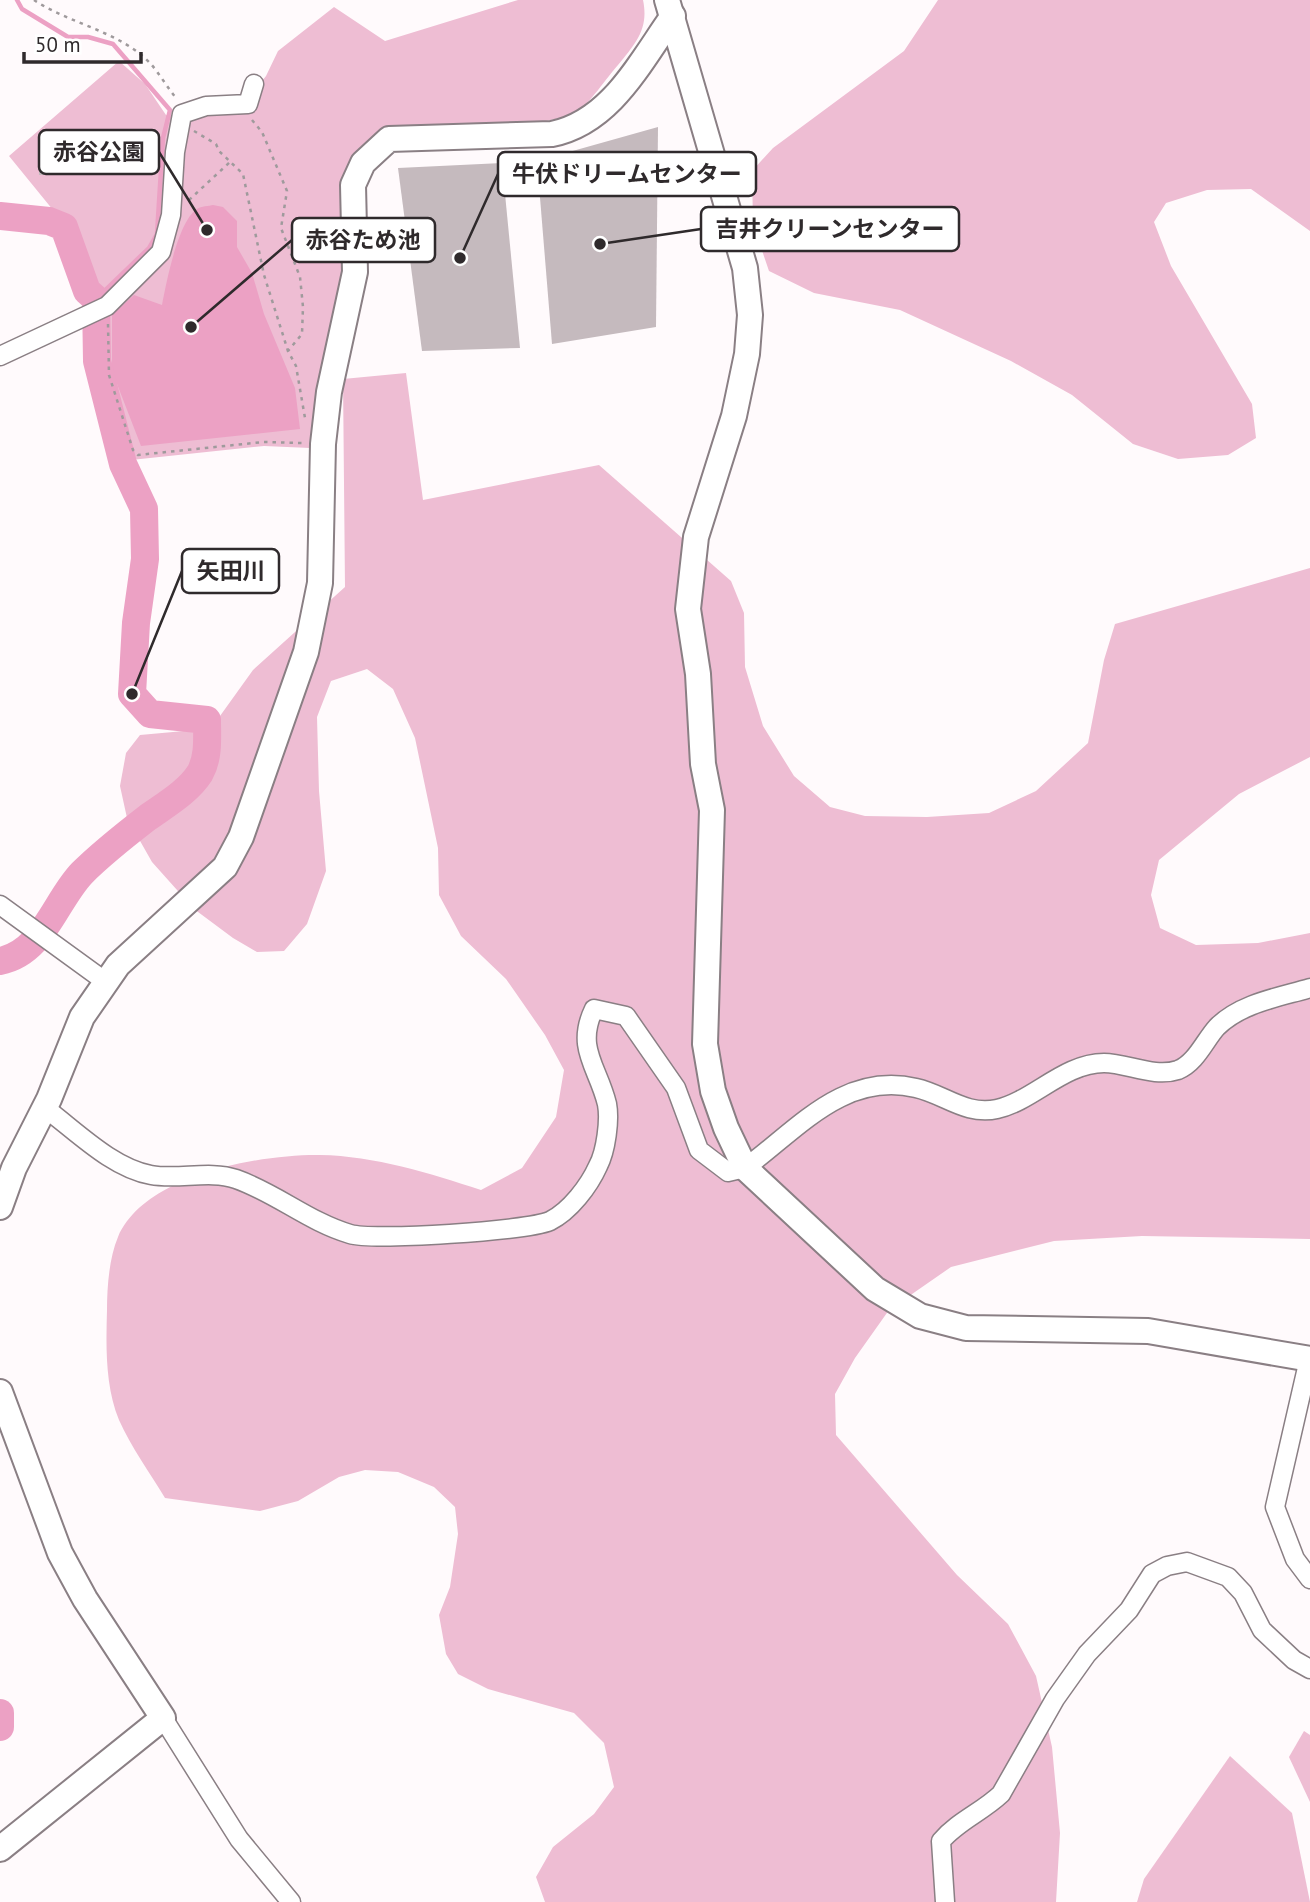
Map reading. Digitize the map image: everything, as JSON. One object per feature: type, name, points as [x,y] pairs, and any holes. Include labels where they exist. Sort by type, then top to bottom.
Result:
[{"type":"street","points":[[0,1207],[14,1168],[45,1108],[82,1017],[118,965],[225,867],[241,837],[306,652],[320,583],[323,444],[329,392],[355,272],[353,185],[363,163],[373,150],[389,139],[552,134],[574,130],[597,116],[621,89],[670,8]]},
{"type":"street","points":[[670,8],[745,268],[750,315],[747,354],[734,416],[696,537],[688,609],[698,674],[703,764],[712,810],[705,1044],[713,1091],[726,1128],[745,1168],[875,1289],[920,1316],[966,1328],[1148,1331],[1310,1359],[1275,1507],[1295,1559],[1310,1579]]},
{"type":"street","points":[[0,356],[107,306],[161,252],[168,237],[172,215],[183,117],[206,106],[247,104],[254,84]]},
{"type":"street","points":[[0,905],[106,982]]},
{"type":"street","points":[[45,1108],[125,1166],[151,1175],[233,1178],[326,1226],[354,1235],[519,1228],[550,1221],[575,1201],[599,1166],[607,1106],[585,1047],[588,1021],[594,1009],[626,1016],[676,1088],[699,1150],[728,1172],[745,1168],[841,1094],[872,1085],[915,1088],[971,1110],[998,1109],[1073,1070],[1103,1063],[1152,1071],[1178,1070],[1196,1055],[1219,1026],[1240,1012],[1251,1006],[1310,988]]},
{"type":"street","points":[[0,1392],[60,1553],[85,1599],[239,1839],[291,1902]]},
{"type":"street","points":[[945,1902],[941,1841],[954,1826],[988,1806],[1001,1794],[1055,1699],[1087,1654],[1129,1610],[1152,1574],[1167,1566],[1187,1562],[1228,1577],[1243,1593],[1262,1630],[1294,1660],[1310,1669]]},
{"type":"street","points":[[0,1849],[163,1718]]},
{"type":"path","points":[[34,0],[59,16],[117,40],[149,62],[183,117],[216,144],[243,174],[264,275],[288,351],[296,366],[304,417]]},
{"type":"path","points":[[247,104],[287,191],[281,229],[300,277],[303,307],[302,334],[288,351]]},
{"type":"path","points":[[172,215],[230,162]]},
{"type":"path","points":[[107,306],[109,375],[133,450],[138,455],[263,442],[323,444]]},
{"type":"shaded area","points":[[518,0],[643,0],[644,19],[640,35],[630,50],[592,97],[576,112],[552,120],[424,126],[395,131],[370,140],[353,156],[347,167],[342,196],[341,293],[310,448],[264,446],[131,460],[106,383],[104,316],[81,260],[75,237],[9,156],[119,61],[145,84],[166,115],[175,117],[240,109],[266,76],[278,51],[334,7],[385,41]]},
{"type":"shaded area","points":[[938,0],[1310,0],[1310,231],[1251,189],[1207,190],[1166,203],[1154,222],[1171,266],[1252,404],[1256,438],[1228,455],[1178,459],[1133,444],[1072,395],[1011,361],[900,310],[814,293],[769,271],[753,224],[752,171],[773,148],[904,51]]},
{"type":"shaded area","points":[[213,205],[223,207],[237,221],[237,247],[252,273],[264,314],[295,388],[300,429],[141,446],[112,371],[112,315],[134,295],[162,305],[174,254],[184,226],[197,209]]},
{"type":"shaded area","points":[[406,373],[423,500],[599,465],[731,581],[744,613],[745,667],[763,726],[794,776],[830,807],[865,816],[927,817],[989,813],[1036,791],[1088,743],[1104,660],[1115,624],[1310,568],[1310,757],[1239,794],[1159,860],[1151,895],[1160,928],[1196,945],[1258,943],[1310,933],[1310,1239],[1142,1236],[1054,1241],[951,1267],[889,1310],[855,1358],[835,1394],[836,1435],[957,1575],[1008,1624],[1036,1676],[1052,1747],[1060,1833],[1056,1902],[545,1902],[536,1877],[553,1847],[594,1814],[614,1787],[604,1743],[574,1713],[488,1689],[458,1674],[446,1654],[439,1615],[450,1587],[458,1534],[455,1507],[434,1487],[398,1472],[365,1470],[339,1477],[298,1501],[260,1511],[165,1498],[119,1420],[111,1394],[107,1366],[109,1273],[118,1237],[132,1216],[152,1198],[206,1172],[237,1164],[320,1155],[381,1162],[481,1190],[522,1168],[556,1117],[564,1070],[545,1035],[506,979],[461,936],[439,895],[438,848],[415,738],[393,689],[367,669],[331,681],[317,717],[319,791],[326,871],[307,924],[284,951],[257,952],[194,909],[152,862],[127,818],[120,786],[126,753],[140,735],[184,731],[220,716],[253,670],[345,587],[343,379]]},
{"type":"shaded area","points":[[1304,1731],[1310,1735],[1310,1802],[1289,1757]]},
{"type":"shaded area","points":[[1230,1756],[1292,1813],[1310,1902],[1137,1902],[1144,1879]]},
{"type":"building","points":[[658,127],[656,327],[552,344],[537,161]]},
{"type":"building","points":[[39,155],[59,155],[59,175],[39,175]]},
{"type":"building","points":[[502,163],[520,348],[422,351],[398,168]]},
{"type":"waterway","points":[[17,0],[22,9],[68,37],[88,37],[113,44],[170,110],[163,138],[157,234],[149,248],[96,299]]},
{"type":"waterway","points":[[0,216],[49,221],[64,227],[87,291],[96,299],[97,361],[123,464],[144,509],[145,559],[136,623],[132,694],[150,714],[207,720],[205,760],[195,780],[82,873],[72,884],[47,925],[27,948],[0,961]]},
{"type":"waterway","points":[[0,1713],[0,1727]]},
{"type":"place","name":"赤谷公園","points":[[207,230]]},
{"type":"place","name":"吉井クリーンセンター","points":[[600,244]]},
{"type":"place","name":"牛伏ドリームセンター","points":[[460,258]]},
{"type":"place","name":"赤谷ため池","points":[[191,327]]},
{"type":"place","name":"矢田川","points":[[132,694]]}]
